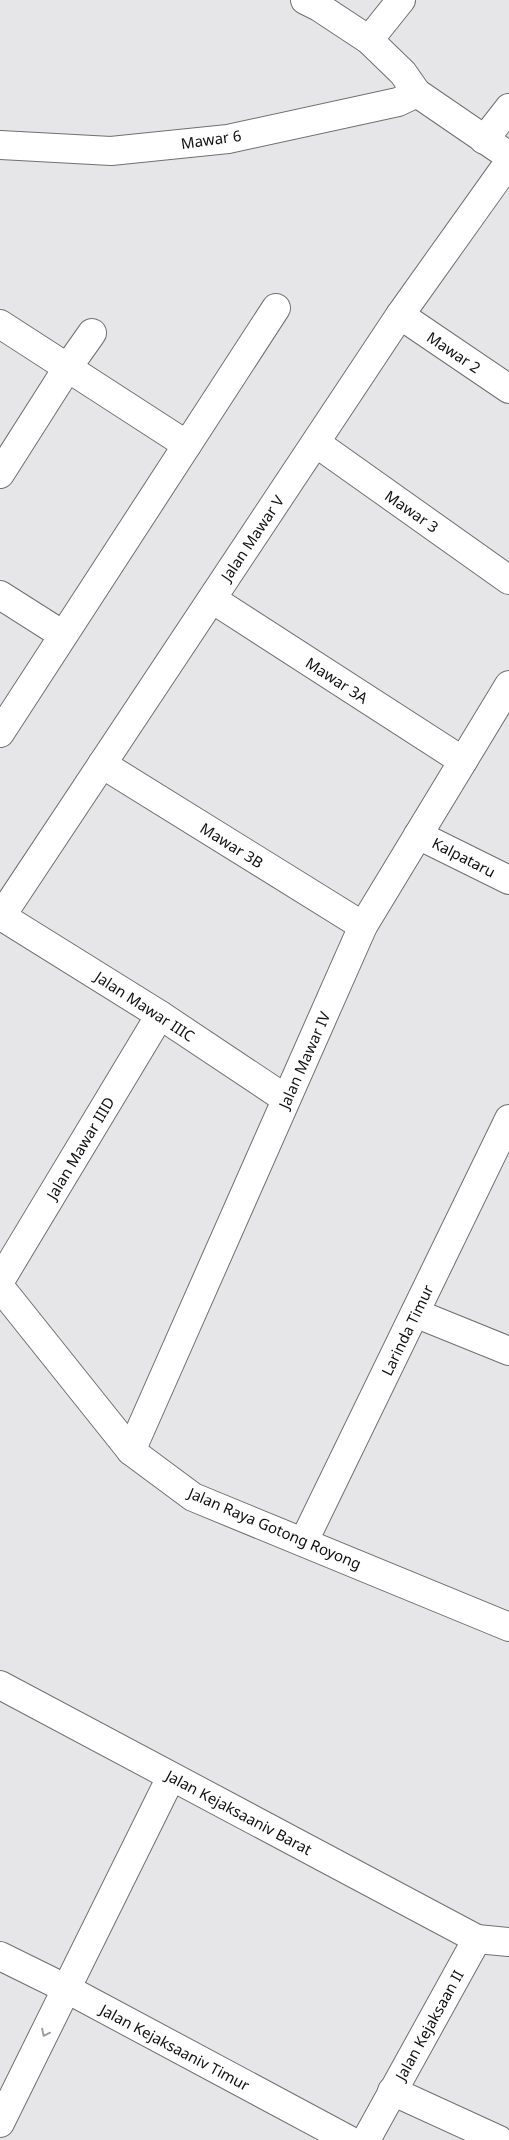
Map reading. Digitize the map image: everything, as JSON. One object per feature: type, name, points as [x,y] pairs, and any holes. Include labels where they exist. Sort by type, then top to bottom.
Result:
[{"type":"street","points":[[305,0],[319,6],[369,40],[403,73],[417,93],[509,156]]},
{"type":"street","points":[[369,40],[401,0]]},
{"type":"street","name":"Mawar 6","points":[[0,145],[111,152],[228,139],[398,102],[417,93]]},
{"type":"street","points":[[484,140],[509,108]]},
{"type":"street","name":"Jalan Mawar V","points":[[1,917],[400,315],[509,162]]},
{"type":"street","points":[[0,733],[276,308]]},
{"type":"street","name":"Mawar 2","points":[[400,315],[509,389]]},
{"type":"street","points":[[0,324],[187,445]]},
{"type":"street","points":[[0,474],[68,367],[92,333]]},
{"type":"street","name":"Mawar 3","points":[[316,443],[509,580]]},
{"type":"street","points":[[0,595],[63,635]]},
{"type":"street","name":"Mawar 3A","points":[[212,599],[463,761]]},
{"type":"street","name":"Jalan Mawar IV","points":[[131,1452],[363,926],[509,685]]},
{"type":"street","name":"Mawar 3B","points":[[102,764],[363,926]]},
{"type":"street","name":"Kalpataru","points":[[418,835],[509,880]]},
{"type":"street","name":"Jalan Mawar IIIC","points":[[1,917],[160,1016],[286,1100]]},
{"type":"street","name":"Jalan Mawar IIID","points":[[0,1281],[160,1016]]},
{"type":"street","name":"Larinda Timur","points":[[304,1541],[509,1119]]},
{"type":"street","name":"Jalan Raya Gotong Royong","points":[[0,1286],[131,1452],[193,1496],[509,1628]]},
{"type":"street","points":[[415,1312],[509,1352]]},
{"type":"street","name":"Jalan Kejaksaaniv Barat","points":[[0,1685],[477,1939]]},
{"type":"street","points":[[0,2123],[171,1777]]},
{"type":"street","points":[[477,1939],[509,1942]]},
{"type":"street","name":"Jalan Kejaksaan II","points":[[366,2140],[477,1939]]},
{"type":"street","name":"Jalan Kejaksaaniv Timur","points":[[0,1956],[349,2140]]},
{"type":"street","points":[[392,2091],[499,2140]]}]
